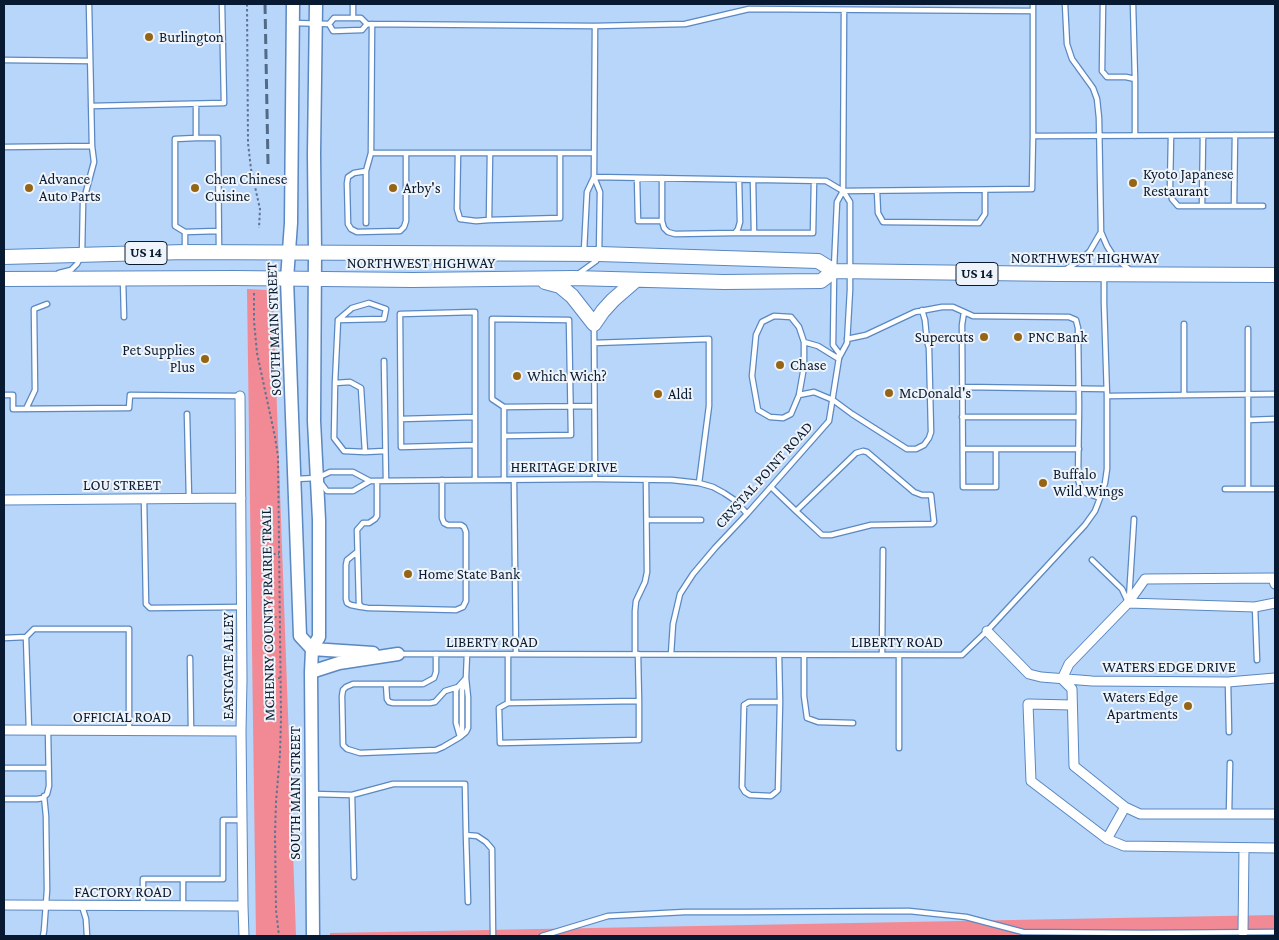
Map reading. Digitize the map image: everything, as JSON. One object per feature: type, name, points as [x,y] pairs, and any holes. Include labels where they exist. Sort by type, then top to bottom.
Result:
[{"type":"main road","name":"NORTHWEST HIGHWAY","points":[[4,256],[185,252],[600,254],[818,261],[834,271],[1275,274]]},
{"type":"main road","name":"NORTHWEST HIGHWAY","points":[[4,279],[573,278],[821,281],[834,271]]},
{"type":"main road","points":[[534,278],[560,286],[572,296],[594,324],[613,300],[636,280]]},
{"type":"street","name":"SOUTH MAIN STREET","points":[[293,4],[291,223],[287,279],[300,636],[312,649]]},
{"type":"street","name":"SOUTH MAIN STREET","points":[[313,936],[311,672],[312,649],[319,637],[319,520],[314,421],[316,253],[314,154],[323,23],[316,4]]},
{"type":"street","name":"EASTGATE ALLEY","points":[[240,396],[244,936]]},
{"type":"street","name":"LOU STREET","points":[[4,500],[241,498]]},
{"type":"street","name":"WATERS EDGE DRIVE","points":[[1062,679],[1069,664],[1128,603],[1145,579],[1273,578],[1275,584]]},
{"type":"street","points":[[1128,603],[1255,607],[1275,603]]},
{"type":"street","name":"WATERS EDGE DRIVE","points":[[987,631],[1029,674],[1041,677],[1092,681],[1228,682],[1275,678]]},
{"type":"street","points":[[312,649],[398,654]]},
{"type":"street","points":[[311,672],[339,663],[398,654]]},
{"type":"street","points":[[1062,679],[1072,689],[1074,766],[1126,807],[1140,814],[1275,814]]},
{"type":"street","points":[[1072,705],[1028,704],[1031,781],[1107,839],[1124,846],[1275,848]]},
{"type":"street","name":"OFFICIAL ROAD","points":[[4,730],[241,731]]},
{"type":"street","points":[[1107,839],[1126,807]]},
{"type":"street","points":[[1243,932],[1244,848]]},
{"type":"street","name":"FACTORY ROAD","points":[[4,905],[243,906]]},
{"type":"lane","points":[[33,279],[70,270],[77,264],[82,254],[83,203],[94,162],[89,4]]},
{"type":"lane","points":[[91,106],[224,103],[222,4]]},
{"type":"lane","points":[[353,4],[353,18]]},
{"type":"lane","points":[[594,177],[814,181],[826,182],[843,191],[1032,189],[1032,4]]},
{"type":"lane","points":[[1065,4],[1067,44],[1072,59],[1093,88],[1098,99],[1101,232],[1114,257],[1137,274]]},
{"type":"lane","points":[[1103,4],[1102,70],[1107,77],[1135,79]]},
{"type":"lane","points":[[1133,4],[1135,136]]},
{"type":"lane","points":[[292,22],[323,23],[334,18],[361,18],[370,24],[594,26],[685,24],[749,9],[1033,11]]},
{"type":"lane","points":[[804,342],[818,346],[839,358],[847,343],[850,202],[843,191],[844,10]]},
{"type":"lane","points":[[323,23],[333,31],[362,30],[370,24]]},
{"type":"lane","points":[[366,223],[366,171],[371,153],[370,24]]},
{"type":"lane","points":[[573,278],[591,266],[600,254],[600,192],[594,177],[594,26]]},
{"type":"lane","points":[[4,60],[90,61]]},
{"type":"lane","points":[[196,104],[196,138]]},
{"type":"lane","points":[[1234,206],[1235,135]]},
{"type":"lane","points":[[1033,136],[1275,135]]},
{"type":"lane","points":[[1171,136],[1170,188],[1172,199],[1178,206],[1263,206]]},
{"type":"lane","points":[[1202,206],[1203,136]]},
{"type":"lane","points":[[218,231],[185,232],[175,226],[175,139],[218,138],[218,231],[218,253]]},
{"type":"lane","points":[[4,147],[92,146]]},
{"type":"lane","points":[[371,153],[594,153]]},
{"type":"lane","points":[[366,171],[354,173],[348,177],[348,224],[351,229],[357,232],[400,231],[406,221],[406,153]]},
{"type":"lane","points":[[458,153],[457,209],[460,219],[476,221],[560,218],[560,153]]},
{"type":"lane","points":[[490,153],[490,220]]},
{"type":"lane","points":[[584,254],[587,192],[594,177]]},
{"type":"lane","points":[[637,178],[638,221],[662,222]]},
{"type":"lane","points":[[662,178],[662,222],[668,232],[675,234],[813,233],[814,181]]},
{"type":"lane","points":[[735,233],[740,222],[740,180]]},
{"type":"lane","points":[[753,180],[754,233]]},
{"type":"lane","points":[[877,191],[878,213],[883,222],[979,223],[985,214],[985,190]]},
{"type":"lane","name":"CRYSTAL POINT ROAD","points":[[671,654],[673,624],[680,594],[692,574],[829,422],[839,358],[839,353],[833,345],[834,271],[837,202],[843,191]]},
{"type":"lane","points":[[185,232],[185,252]]},
{"type":"lane","points":[[1058,274],[1082,259],[1101,232]]},
{"type":"lane","name":"LIBERTY ROAD","points":[[398,654],[962,655],[987,631],[1085,525],[1100,498],[1107,469],[1104,274]]},
{"type":"lane","points":[[124,278],[124,317]]},
{"type":"lane","points":[[338,320],[384,319],[386,309],[369,303],[352,308],[338,320],[334,438],[344,451],[385,451]]},
{"type":"lane","points":[[26,408],[35,390],[34,309],[48,304]]},
{"type":"lane","points":[[847,339],[866,335],[915,312],[942,307],[953,307],[973,316],[1068,317],[1076,320],[1078,328],[1078,479],[1081,489],[1100,498]]},
{"type":"lane","points":[[799,395],[814,392],[833,400],[907,449],[924,445],[931,432],[929,348],[922,310]]},
{"type":"lane","points":[[475,445],[401,447],[400,314],[475,312],[475,417],[475,445],[475,480]]},
{"type":"lane","points":[[964,312],[962,325],[963,487],[996,487],[996,448]]},
{"type":"lane","points":[[774,316],[792,317],[799,327],[804,342],[804,367],[799,395],[791,414],[783,418],[770,417],[758,410],[752,376],[756,335],[762,322],[774,316]]},
{"type":"lane","points":[[504,436],[572,435],[571,406],[569,320],[492,319],[492,400],[504,406],[571,406],[594,406]]},
{"type":"lane","points":[[594,324],[595,479]]},
{"type":"lane","points":[[1184,324],[1184,395]]},
{"type":"lane","points":[[1248,329],[1248,489]]},
{"type":"lane","points":[[594,343],[709,339],[709,406],[700,483]]},
{"type":"lane","points":[[384,361],[386,481]]},
{"type":"lane","points":[[335,383],[350,382],[361,388],[365,452]]},
{"type":"lane","points":[[962,386],[1106,389]]},
{"type":"lane","points":[[1107,396],[1275,394]]},
{"type":"lane","points":[[4,395],[13,395],[13,408],[129,408],[130,395],[240,396]]},
{"type":"lane","points":[[504,406],[504,480]]},
{"type":"lane","points":[[187,414],[189,498]]},
{"type":"lane","points":[[401,419],[475,417]]},
{"type":"lane","points":[[962,417],[1079,417]]},
{"type":"lane","points":[[1248,420],[1275,419]]},
{"type":"lane","points":[[963,449],[1079,449]]},
{"type":"lane","points":[[772,487],[796,511],[822,535],[831,535],[871,525],[932,524],[934,522],[931,495],[914,492],[868,452],[863,451],[856,452],[796,511]]},
{"type":"lane","name":"HERITAGE DRIVE","points":[[295,479],[317,478],[330,472],[353,472],[370,481],[672,480],[700,483],[724,493],[736,501],[747,514]]},
{"type":"lane","name":"HERITAGE DRIVE","points":[[317,478],[327,491],[353,491],[370,481]]},
{"type":"lane","points":[[357,552],[347,560],[346,565],[347,603],[368,608],[456,610],[463,607],[466,601],[466,532],[461,525],[448,525],[444,523],[442,518],[442,480]]},
{"type":"lane","points":[[514,480],[516,654]]},
{"type":"lane","points":[[639,701],[508,703],[499,708],[500,743],[639,740],[639,701],[635,611],[636,601],[645,582],[647,572],[646,480]]},
{"type":"lane","points":[[362,607],[358,600],[357,530],[363,523],[369,523],[377,516],[377,481]]},
{"type":"lane","points":[[1225,489],[1275,489]]},
{"type":"lane","points":[[144,498],[146,604],[150,608],[242,607]]},
{"type":"lane","points":[[1128,603],[1134,518]]},
{"type":"lane","points":[[647,520],[701,520]]},
{"type":"lane","points":[[882,655],[883,550]]},
{"type":"lane","points":[[1092,560],[1122,589],[1128,603]]},
{"type":"lane","points":[[1255,607],[1257,660]]},
{"type":"lane","points":[[4,638],[26,637],[34,629],[129,628],[129,730]]},
{"type":"lane","points":[[26,637],[29,730]]},
{"type":"lane","points":[[436,654],[434,678],[423,684],[353,684],[343,690],[342,739],[343,745],[347,749],[360,753],[436,750],[460,737],[462,729],[462,690],[466,678],[466,654]]},
{"type":"lane","points":[[508,654],[508,703]]},
{"type":"lane","points":[[779,655],[780,702],[778,790],[771,796],[750,795],[745,792],[742,786],[744,705],[748,702],[780,702]]},
{"type":"lane","points":[[804,655],[804,696],[807,718],[818,722],[853,723]]},
{"type":"lane","points":[[899,655],[899,748]]},
{"type":"lane","points":[[190,658],[191,730]]},
{"type":"lane","points":[[460,737],[456,723],[456,690],[466,678]]},
{"type":"lane","points":[[1228,682],[1229,732]]},
{"type":"lane","points":[[386,684],[387,699],[389,702],[394,703],[435,702],[445,691],[458,687]]},
{"type":"lane","points":[[4,799],[37,799],[47,794],[49,786],[48,730]]},
{"type":"lane","points":[[1229,814],[1230,763]]},
{"type":"lane","points":[[4,768],[48,768]]},
{"type":"lane","points":[[312,794],[352,795],[392,784],[466,784],[468,902]]},
{"type":"lane","points":[[352,795],[354,877]]},
{"type":"lane","points":[[43,936],[47,881],[44,796]]},
{"type":"lane","points":[[144,906],[143,879],[223,878],[223,820],[242,820]]},
{"type":"lane","points":[[466,835],[477,836],[486,842],[492,850],[493,936]]},
{"type":"lane","points":[[183,879],[183,906]]},
{"type":"lane","points":[[82,905],[86,918],[87,936]]},
{"type":"lane","points":[[542,936],[608,916],[685,912],[765,911],[909,911],[966,917],[1023,932],[1275,932]]},
{"type":"path","points":[[247,4],[248,143],[251,169],[260,209],[259,228]]},
{"type":"path","name":"MCHENRY COUNTY PRAIRIE TRAIL","points":[[254,293],[257,353],[278,456],[280,754],[275,834],[276,910],[279,936]]},
{"type":"path","points":[[268,554],[279,554]]},
{"type":"path","points":[[269,617],[279,617]]},
{"type":"path","points":[[268,678],[280,678]]},
{"type":"shaded area","points":[[247,289],[267,290],[273,298],[296,936],[256,936]]},
{"type":"shaded area","points":[[1275,915],[1275,936],[330,936],[330,933]]},
{"type":"railway","points":[[265,4],[268,164]]},
{"type":"place","name":"Burlington","points":[[149,37]]},
{"type":"place","name":"Kyoto Japanese Restaurant","points":[[1133,183]]},
{"type":"place","name":"Advance Auto Parts","points":[[29,188]]},
{"type":"place","name":"Chen Chinese Cuisine","points":[[195,188]]},
{"type":"place","name":"Arby's","points":[[393,188]]},
{"type":"place","name":"Supercuts","points":[[984,337]]},
{"type":"place","name":"PNC Bank","points":[[1018,337]]},
{"type":"place","name":"Pet Supplies Plus","points":[[205,359]]},
{"type":"place","name":"Chase","points":[[780,365]]},
{"type":"place","name":"Which Wich?","points":[[517,376]]},
{"type":"place","name":"McDonald's","points":[[889,393]]},
{"type":"place","name":"Aldi","points":[[658,394]]},
{"type":"place","name":"Buffalo Wild Wings","points":[[1043,483]]},
{"type":"place","name":"Home State Bank","points":[[408,574]]},
{"type":"place","name":"Waters Edge Apartments","points":[[1188,706]]}]
